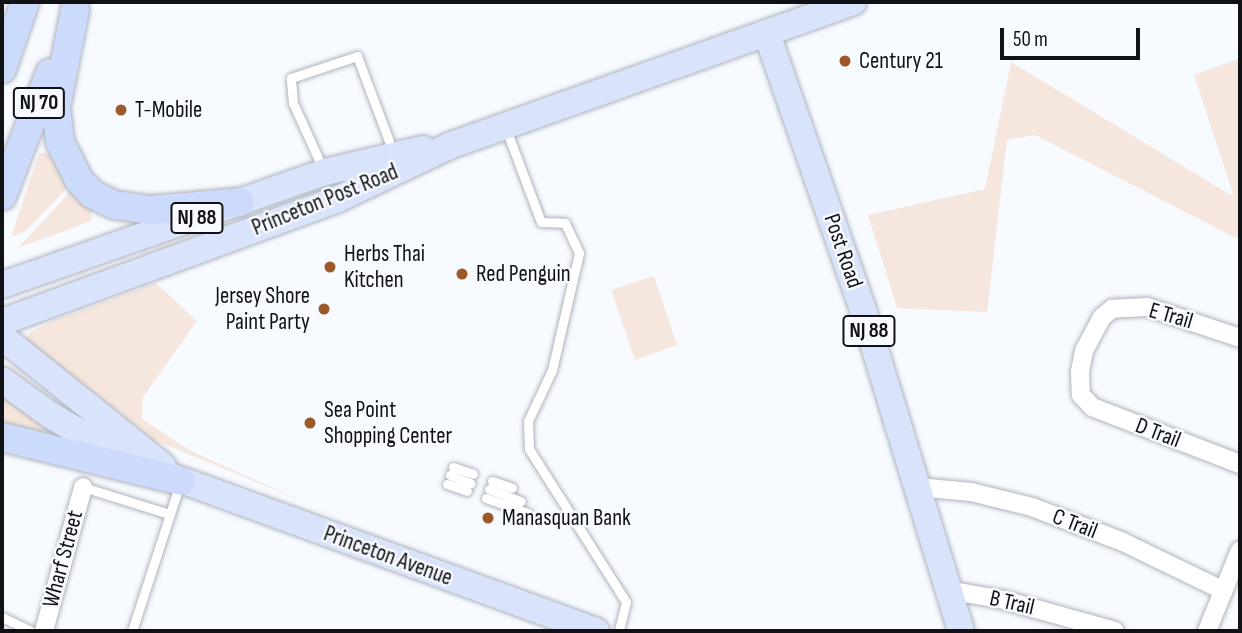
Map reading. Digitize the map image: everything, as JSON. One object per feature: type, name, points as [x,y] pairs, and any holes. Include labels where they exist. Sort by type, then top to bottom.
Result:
[{"type":"highway","name":"NJ 70","points":[[2,69],[21,3]]},
{"type":"highway","name":"NJ 70","points":[[2,196],[76,6]]},
{"type":"highway","points":[[76,6],[56,108],[60,142],[79,180],[92,194],[115,205],[151,210],[240,202]]},
{"type":"highway","points":[[2,437],[181,481]]},
{"type":"main road","name":"Princeton Post Road","points":[[2,322],[338,200],[449,146],[853,2]]},
{"type":"main road","name":"Post Road","points":[[767,34],[863,310],[961,631]]},
{"type":"main road","name":"Princeton Post Road","points":[[2,285],[325,172],[394,153],[449,146]]},
{"type":"main road","name":"Princeton Avenue","points":[[2,337],[181,481]]},
{"type":"main road","name":"Princeton Avenue","points":[[2,380],[90,440],[181,481],[591,630]]},
{"type":"street","name":"E Trail","points":[[1081,395],[1084,351],[1102,317],[1112,309],[1147,307],[1240,338]]},
{"type":"street","name":"D Trail","points":[[1081,395],[1092,407],[1240,464]]},
{"type":"street","name":"Wharf Street","points":[[44,631],[83,487]]},
{"type":"street","name":"C Trail","points":[[917,487],[971,492],[1032,507],[1123,542],[1224,591]]},
{"type":"street","points":[[1207,631],[1240,550]]},
{"type":"street","name":"B Trail","points":[[948,590],[1004,600],[1115,631]]},
{"type":"lane","points":[[325,172],[293,103],[291,78],[356,57],[394,153]]},
{"type":"lane","points":[[505,126],[541,222],[565,223],[579,253],[552,370],[528,421],[529,449],[626,602],[618,631]]},
{"type":"lane","points":[[450,476],[470,483],[450,476]]},
{"type":"lane","points":[[132,631],[181,481]]},
{"type":"lane","points":[[83,487],[169,514]]},
{"type":"lane","points":[[489,489],[512,488]]},
{"type":"lane","points":[[489,489],[521,501]]},
{"type":"lane","points":[[489,489],[528,513]]},
{"type":"lane","points":[[2,617],[31,631]]},
{"type":"shaded area","points":[[1240,58],[1240,240],[1035,135],[1007,140],[987,312],[897,308],[868,215],[985,189],[1011,62],[1234,197],[1194,75]]},
{"type":"shaded area","points":[[39,153],[50,153],[68,187],[27,230],[11,237]]},
{"type":"shaded area","points":[[71,191],[92,209],[91,221],[18,248]]},
{"type":"shaded area","points":[[654,276],[677,345],[635,360],[611,290]]},
{"type":"shaded area","points":[[156,283],[197,321],[143,397],[142,419],[191,451],[309,504],[154,440],[26,339],[30,332],[52,321]]},
{"type":"shaded area","points":[[2,393],[56,431],[54,437],[2,426]]},
{"type":"place","name":"Century 21","points":[[845,61]]},
{"type":"place","name":"T-Mobile","points":[[121,110]]},
{"type":"place","name":"Herbs Thai Kitchen","points":[[330,267]]},
{"type":"place","name":"Red Penguin","points":[[462,274]]},
{"type":"place","name":"Jersey Shore Paint Party","points":[[324,309]]},
{"type":"place","name":"Sea Point Shopping Center","points":[[310,423]]},
{"type":"place","name":"Manasquan Bank","points":[[488,518]]}]
